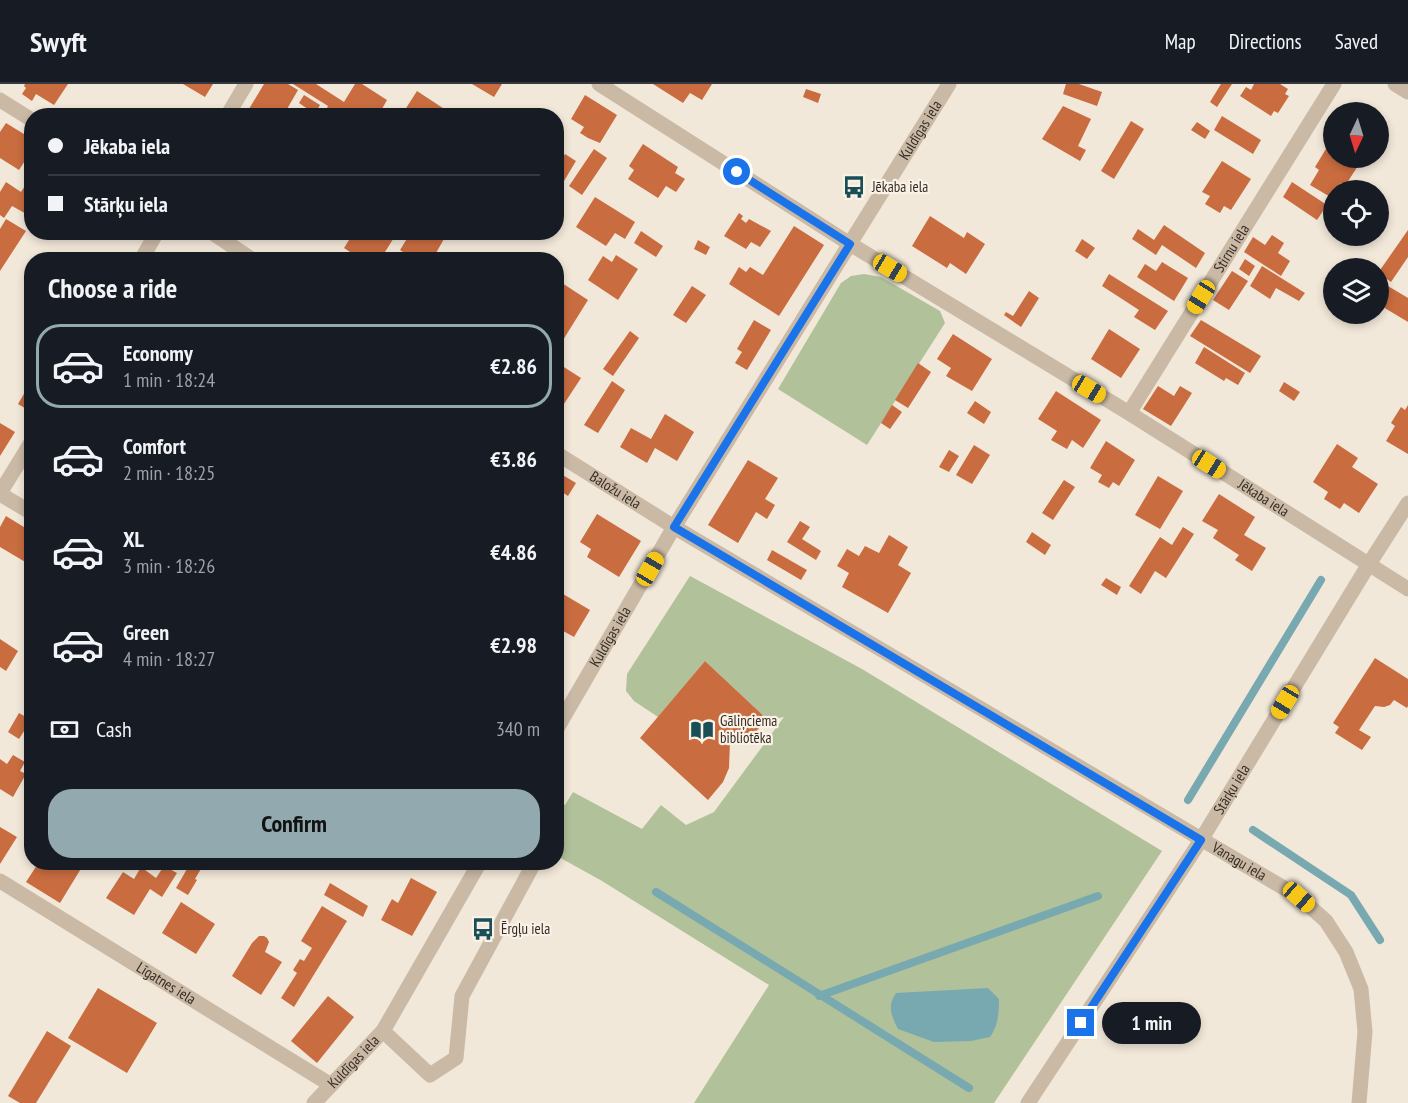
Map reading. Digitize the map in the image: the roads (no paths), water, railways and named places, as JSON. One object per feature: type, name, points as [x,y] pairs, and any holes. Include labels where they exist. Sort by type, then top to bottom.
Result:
[{"type":"street","points":[[232,108],[246,84]]},
{"type":"street","name":"Jēkaba iela","points":[[599,84],[850,244],[1129,414],[1408,589]]},
{"type":"street","name":"Kuldīgas iela","points":[[564,716],[674,527],[950,84]]},
{"type":"street","name":"Stirnu iela","points":[[1129,414],[1334,84]]},
{"type":"street","points":[[1395,84],[1408,92]]},
{"type":"street","points":[[0,100],[24,115]]},
{"type":"street","points":[[223,240],[242,252]]},
{"type":"street","points":[[24,454],[0,494],[24,508]]},
{"type":"street","name":"Baložu iela","points":[[564,458],[674,527]]},
{"type":"street","name":"Stārķu iela","points":[[1029,1103],[1201,840],[1408,504]]},
{"type":"street","name":"Vanagu iela","points":[[674,527],[1299,897],[1326,921],[1346,952],[1361,989],[1365,1032],[1359,1103]]},
{"type":"street","name":"Kuldīgas iela","points":[[314,1103],[383,1031],[475,870]]},
{"type":"street","points":[[383,1031],[430,1075],[456,1058],[462,996],[530,870]]},
{"type":"street","name":"Līgatnes iela","points":[[0,881],[332,1085]]},
{"type":"water","points":[[988,988],[999,999],[998,1019],[990,1037],[971,1041],[934,1042],[898,1029],[892,1015],[891,1006],[896,993]]},
{"type":"waterway","points":[[1188,800],[1321,580]]},
{"type":"waterway","points":[[1253,830],[1351,895],[1380,940]]},
{"type":"waterway","points":[[656,892],[969,1088]]},
{"type":"waterway","points":[[819,996],[1098,896]]},
{"type":"place","name":"Jēkaba iela","points":[[854,187]]},
{"type":"place","name":"Gāliņciema bibliotēka","points":[[702,730]]},
{"type":"place","name":"Ērgļu iela","points":[[483,929]]}]
